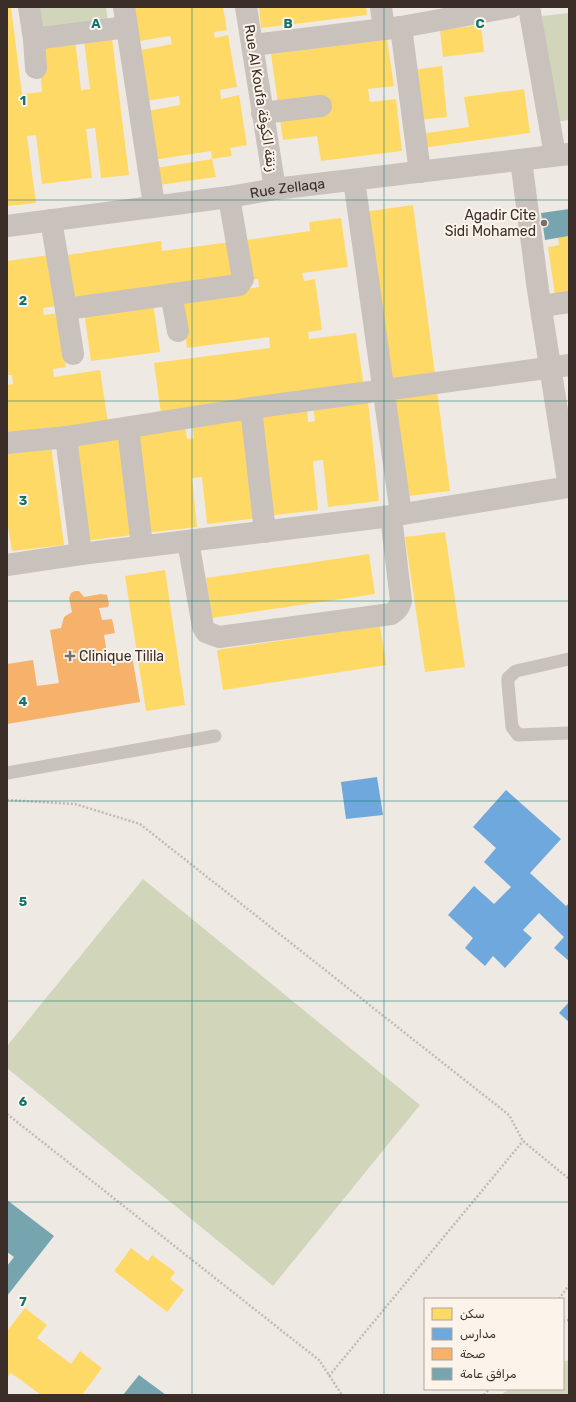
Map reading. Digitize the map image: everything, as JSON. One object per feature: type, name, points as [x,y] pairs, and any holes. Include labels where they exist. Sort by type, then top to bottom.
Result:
[{"type":"street","points":[[29,7],[34,39],[36,68]]},
{"type":"street","name":"Rue Al Koufa زنقة الكوفة","points":[[246,7],[275,189]]},
{"type":"street","points":[[381,7],[392,28],[420,172]]},
{"type":"street","points":[[252,45],[392,28],[511,7]]},
{"type":"street","points":[[529,7],[562,154]]},
{"type":"street","points":[[34,39],[125,17],[154,205]]},
{"type":"street","points":[[262,113],[321,106]]},
{"type":"street","name":"Rue Zellaqa","points":[[7,226],[154,205],[229,197],[275,189],[562,154]]},
{"type":"street","points":[[7,565],[142,546],[396,515],[569,488],[559,366],[542,306],[521,160]]},
{"type":"street","points":[[188,541],[203,627],[206,632],[219,637],[391,614],[399,608],[401,601],[396,515],[383,390],[354,180]]},
{"type":"street","points":[[66,309],[239,285],[242,283],[229,197]]},
{"type":"street","points":[[51,220],[73,354]]},
{"type":"street","points":[[171,294],[178,331]]},
{"type":"street","points":[[542,306],[569,302]]},
{"type":"street","points":[[7,444],[128,428],[251,408],[559,366]]},
{"type":"street","points":[[251,408],[265,532]]},
{"type":"street","points":[[128,428],[142,546]]},
{"type":"street","points":[[66,437],[81,554]]},
{"type":"lane","points":[[569,659],[516,672],[508,678],[512,727],[518,735],[569,733]]},
{"type":"lane","points":[[7,773],[215,736]]},
{"type":"path","points":[[7,800],[75,804],[140,824],[510,1115],[522,1142],[569,1179]]},
{"type":"path","points":[[7,1114],[319,1360],[342,1395]]},
{"type":"path","points":[[329,1376],[522,1142]]},
{"type":"path","points":[[560,1298],[569,1285]]},
{"type":"green space","points":[[31,7],[106,7],[108,21],[34,30]]},
{"type":"green space","points":[[569,13],[569,120],[555,122],[542,16]]},
{"type":"green space","points":[[143,879],[420,1105],[273,1286],[7,1068],[7,1046]]},
{"type":"green space","points":[[569,1360],[569,1395],[501,1395],[508,1390],[564,1390],[564,1362]]},
{"type":"building: سكن","points":[[7,7],[11,7],[22,94],[42,92],[38,46],[75,40],[81,90],[90,89],[84,41],[112,38],[129,175],[101,178],[95,128],[86,129],[92,178],[42,184],[36,135],[27,136],[36,203],[7,206]]},
{"type":"building: سكن","points":[[128,7],[223,7],[227,30],[214,32],[215,38],[228,35],[237,87],[220,90],[221,99],[239,95],[247,145],[230,148],[232,156],[212,159],[211,151],[153,160],[147,111],[180,105],[179,96],[144,101],[136,51],[172,44],[170,36],[133,42]]},
{"type":"building: سكن","points":[[259,7],[366,7],[367,15],[261,28]]},
{"type":"building: سكن","points":[[481,25],[484,52],[443,57],[440,30]]},
{"type":"building: سكن","points":[[387,39],[394,86],[368,89],[370,102],[396,99],[402,151],[321,161],[317,136],[283,140],[271,54]]},
{"type":"building: سكن","points":[[442,66],[447,117],[418,120],[412,70]]},
{"type":"building: سكن","points":[[524,89],[530,133],[422,148],[420,134],[469,127],[464,97]]},
{"type":"building: سكن","points":[[212,159],[216,177],[159,185],[156,168]]},
{"type":"building: سكن","points":[[413,205],[435,374],[385,381],[363,212]]},
{"type":"building: سكن","points":[[341,218],[348,267],[302,273],[304,281],[315,279],[322,330],[308,332],[309,339],[356,333],[364,387],[161,414],[154,363],[270,348],[269,337],[187,348],[180,298],[259,287],[258,279],[244,281],[239,241],[310,231],[309,222]]},
{"type":"building: سكن","points":[[569,236],[569,294],[555,295],[548,247],[559,245],[558,238]]},
{"type":"building: سكن","points":[[161,241],[162,251],[231,242],[237,282],[68,306],[61,256]]},
{"type":"building: سكن","points":[[50,255],[58,306],[43,308],[44,315],[59,313],[66,367],[53,369],[54,377],[100,370],[108,423],[8,437],[7,385],[13,384],[12,375],[7,375],[7,261]]},
{"type":"building: سكن","points":[[153,302],[160,352],[91,361],[84,311]]},
{"type":"building: سكن","points":[[437,391],[450,491],[400,497],[387,397]]},
{"type":"building: سكن","points":[[368,401],[379,501],[328,507],[323,460],[313,461],[318,510],[267,516],[256,413],[307,407],[308,422],[315,421],[313,407]]},
{"type":"building: سكن","points":[[246,418],[258,518],[207,524],[202,477],[192,478],[197,527],[146,533],[134,430],[185,424],[187,439],[194,438],[192,424]]},
{"type":"building: سكن","points":[[120,435],[133,535],[83,541],[70,441]]},
{"type":"building: سكن","points":[[51,445],[64,545],[12,551],[7,521],[7,450]]},
{"type":"building: سكن","points":[[445,532],[465,667],[425,672],[405,537]]},
{"type":"building: سكن","points":[[369,554],[375,594],[212,618],[206,578]]},
{"type":"building: سكن","points":[[165,570],[185,705],[146,711],[125,576]]},
{"type":"building: سكن","points":[[380,626],[386,665],[223,690],[217,650]]},
{"type":"building: سكن","points":[[131,1248],[148,1261],[152,1255],[175,1272],[170,1279],[184,1290],[167,1312],[114,1271]]},
{"type":"building: سكن","points":[[25,1308],[47,1325],[37,1338],[71,1364],[80,1351],[102,1368],[82,1395],[41,1395],[11,1373],[7,1378],[7,1331]]},
{"type":"building: مدارس","points":[[377,777],[383,815],[346,819],[341,782]]},
{"type":"building: مدارس","points":[[506,790],[561,839],[530,873],[566,906],[569,903],[569,961],[554,948],[564,937],[539,913],[523,930],[532,938],[505,968],[493,956],[485,966],[465,948],[473,938],[448,915],[474,886],[494,904],[511,887],[484,862],[496,848],[473,827]]},
{"type":"building: مدارس","points":[[569,1002],[569,1022],[559,1013]]},
{"type":"building: صحة","points":[[79,591],[84,597],[101,594],[107,595],[109,604],[108,607],[99,608],[102,620],[112,619],[115,633],[104,635],[108,660],[132,656],[140,702],[7,724],[7,664],[33,660],[37,686],[59,683],[50,630],[61,628],[64,617],[72,612],[69,598],[71,593]]},
{"type":"building: مرافق عامة","points":[[569,209],[569,236],[545,240],[541,213]]},
{"type":"building: مرافق عامة","points":[[7,1200],[54,1236],[7,1296],[7,1266],[14,1257],[7,1252]]},
{"type":"building: مرافق عامة","points":[[139,1375],[166,1395],[123,1395]]},
{"type":"place","name":"Agadir Cite Sidi Mohamed","points":[[544,223]]},
{"type":"place","name":"Clinique Tilila","points":[[70,656]]}]
